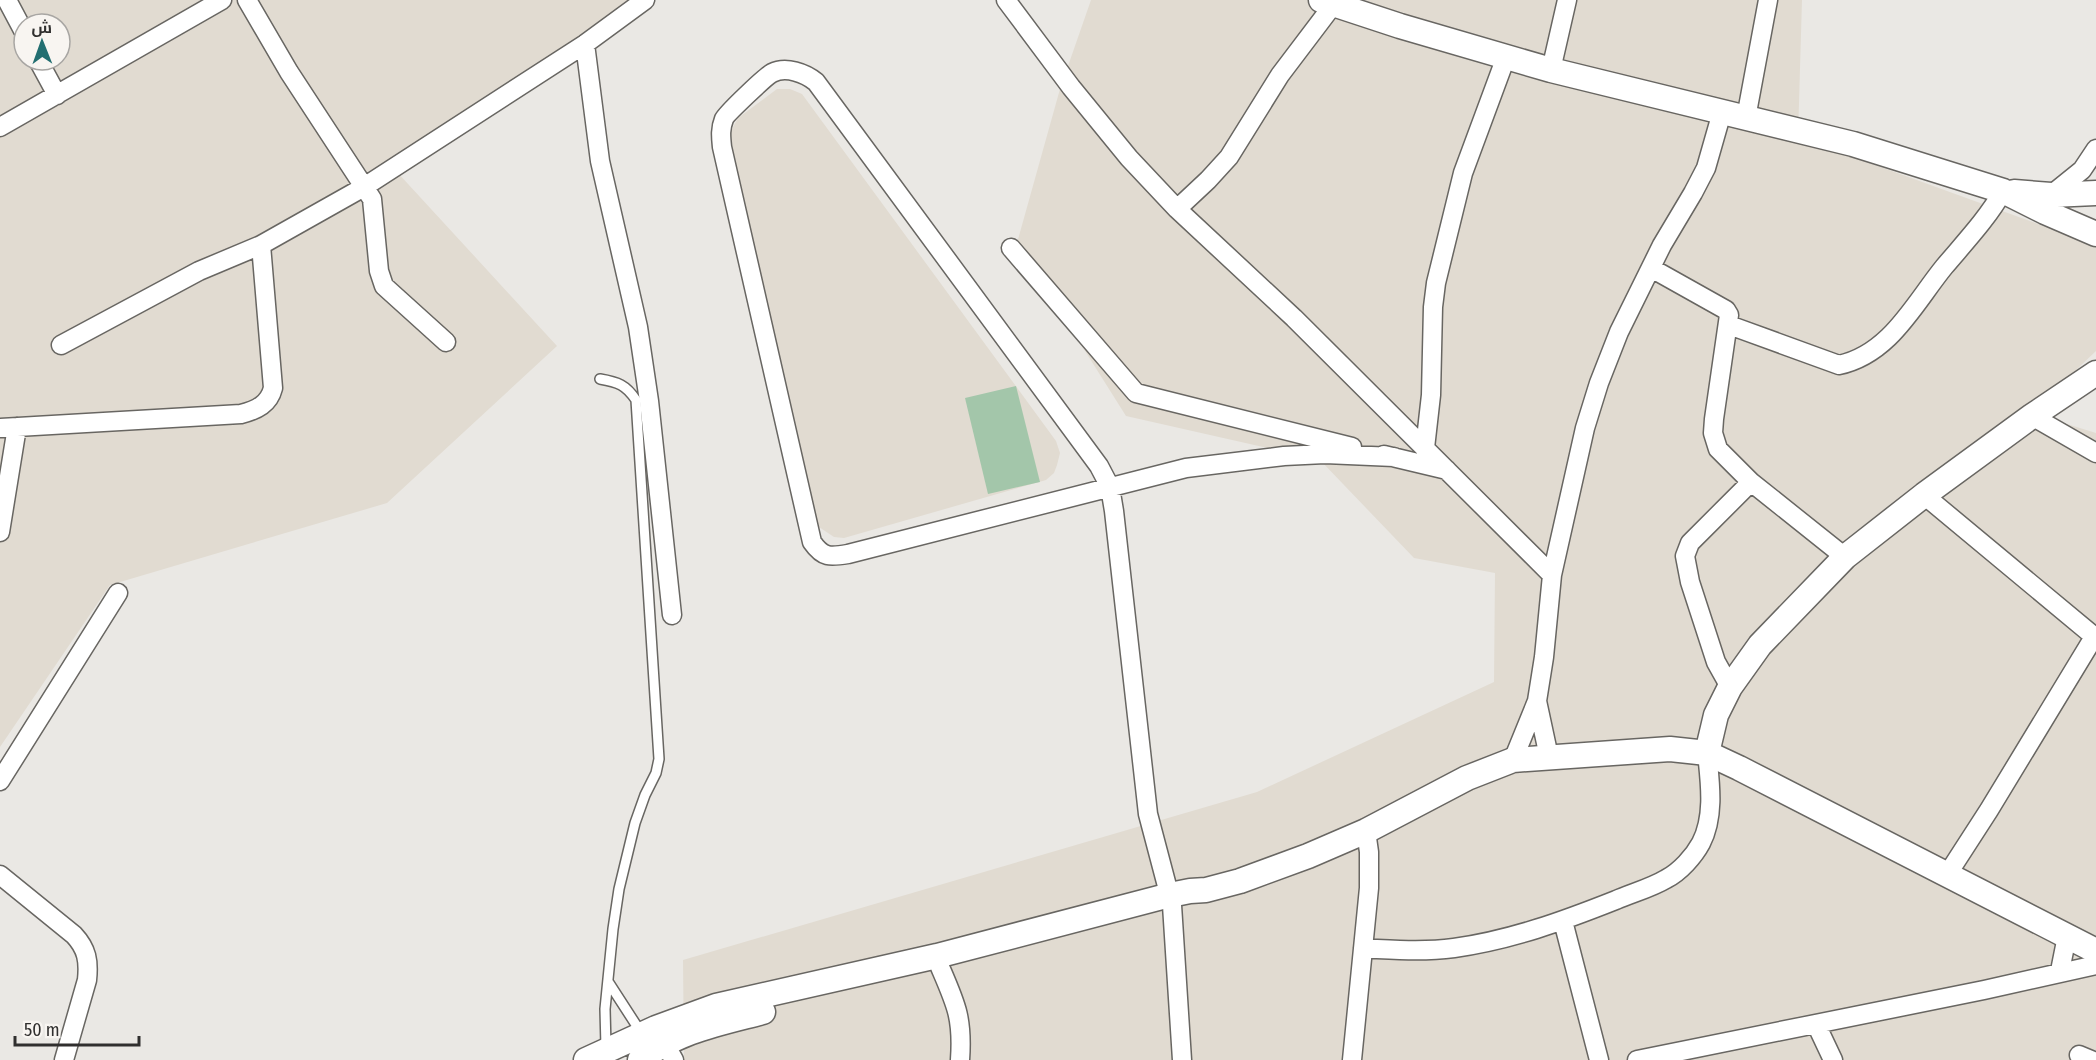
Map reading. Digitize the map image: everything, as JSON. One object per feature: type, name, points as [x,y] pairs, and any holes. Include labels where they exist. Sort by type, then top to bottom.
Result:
[{"type":"street","points":[[0,127],[222,0]]},
{"type":"street","points":[[247,0],[289,72],[372,199],[379,271],[384,286],[446,342]]},
{"type":"street","points":[[61,345],[199,271],[261,244],[364,187],[585,44],[645,0]]},
{"type":"street","points":[[1006,0],[1107,132],[1177,209],[1294,318],[1552,575]]},
{"type":"street","points":[[1551,70],[1567,0]]},
{"type":"street","points":[[1746,118],[1768,0]]},
{"type":"street","points":[[1177,209],[1229,157],[1327,2],[1551,70],[1853,144],[2003,190],[2045,212],[2096,234]]},
{"type":"street","points":[[585,44],[600,161],[638,327],[649,401],[672,615]]},
{"type":"street","points":[[1425,448],[1431,385],[1433,300],[1436,283],[1463,173],[1506,57]]},
{"type":"street","points":[[1182,1060],[1171,900],[1148,814],[1110,487],[1099,466],[816,82],[796,71],[772,73],[725,117],[720,132],[722,147],[812,542],[819,552],[831,556],[848,554],[1110,487],[1186,468],[1245,459],[1325,454],[1394,457]]},
{"type":"street","points":[[45,72],[57,95]]},
{"type":"street","points":[[1513,760],[1537,701],[1552,575],[1586,428],[1599,383],[1619,332],[1706,168],[1722,112]]},
{"type":"street","points":[[2051,195],[2082,170],[2096,149]]},
{"type":"street","points":[[2003,190],[2051,195],[2096,193]]},
{"type":"street","points":[[1729,325],[1839,365],[1866,355],[1884,342],[1901,323],[1944,267],[1982,223],[2003,190]]},
{"type":"street","points":[[0,532],[8,428],[241,414],[255,410],[264,404],[271,396],[273,388],[261,244]]},
{"type":"street","points":[[1011,248],[1136,393],[1447,470]]},
{"type":"street","points":[[1651,268],[1726,310],[1730,315],[1713,433],[1718,449],[1751,482],[1845,557]]},
{"type":"street","points":[[1363,948],[1407,950],[1452,948],[1501,940],[1563,921],[1668,879],[1687,862],[1701,842],[1709,814],[1711,788],[1707,753],[1716,715],[1730,687],[1760,645],[1845,557],[1924,495],[2032,416],[2096,374]]},
{"type":"street","points":[[2032,416],[2096,453]]},
{"type":"street","points":[[1730,687],[1716,662],[1701,619],[1685,556],[1690,543],[1751,482]]},
{"type":"street","points":[[1924,495],[2095,637],[1947,875]]},
{"type":"street","points":[[0,781],[118,593]]},
{"type":"street","points":[[1537,701],[1549,757]]},
{"type":"street","points":[[596,1055],[655,1046],[698,1029],[940,967],[1171,900],[1190,891],[1206,890],[1240,880],[1366,831],[1467,777],[1513,760],[1549,757],[1670,749],[1707,753],[1806,801],[2096,951]]},
{"type":"street","points":[[1352,1060],[1370,867],[1366,831]]},
{"type":"street","points":[[0,874],[74,935],[87,954],[87,980],[68,1056]]},
{"type":"street","points":[[655,1046],[716,1006],[1171,900]]},
{"type":"street","points":[[1563,921],[1599,1060]]},
{"type":"street","points":[[2060,971],[2067,936]]},
{"type":"street","points":[[1637,1060],[2035,979],[2096,964]]},
{"type":"street","points":[[940,967],[958,1014],[962,1034],[960,1060]]},
{"type":"street","points":[[1816,1024],[1833,1060]]},
{"type":"lane","points":[[596,1055],[609,983],[619,889],[635,823],[656,773],[659,759],[636,400],[620,383],[600,379]]},
{"type":"lane","points":[[609,983],[655,1046]]},
{"type":"shaded area","points":[[0,0],[645,0],[397,172],[557,346],[387,503],[110,585],[0,747]]},
{"type":"shaded area","points":[[1091,0],[1802,0],[1798,137],[2096,245],[2096,351],[2031,413],[2096,433],[2096,1060],[684,1060],[683,960],[1257,792],[1494,682],[1495,573],[1414,558],[1320,460],[1126,416],[1017,243],[1060,89]]},
{"type":"shaded area","points":[[777,89],[790,89],[802,94],[1056,441],[1060,453],[1057,465],[1054,473],[1046,480],[844,538],[834,537],[819,527],[814,517],[732,145],[731,131],[738,118]]},
{"type":"green space","points":[[1016,386],[1040,482],[988,494],[965,398]]}]
